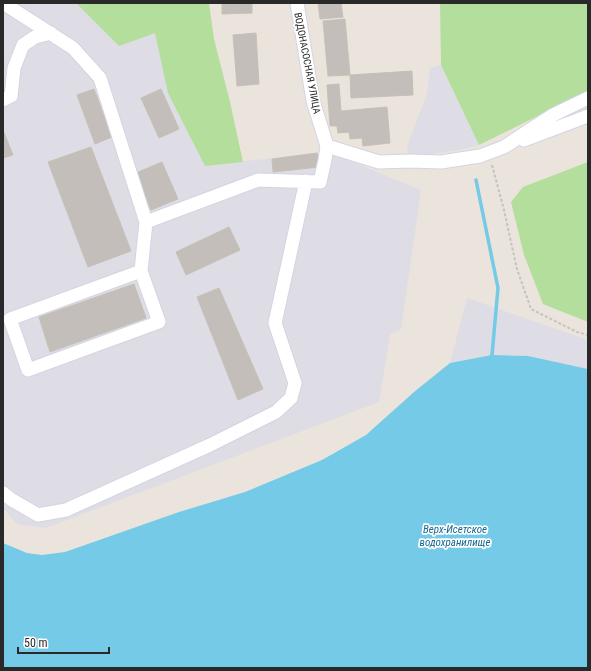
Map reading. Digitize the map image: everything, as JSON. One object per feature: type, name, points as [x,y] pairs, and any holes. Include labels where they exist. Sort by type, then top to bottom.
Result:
[{"type":"street","points":[[3,3],[73,48],[100,78],[146,222],[141,271],[159,322],[28,370],[10,319],[141,271]]},
{"type":"street","name":"ВОДОНАСОСНАЯ УЛИЦА","points":[[297,3],[314,101],[327,146]]},
{"type":"street","points":[[3,100],[11,96],[14,68],[23,45],[36,37],[51,33]]},
{"type":"street","points":[[504,147],[553,115],[588,98]]},
{"type":"street","points":[[146,222],[258,180],[320,182],[327,146],[379,162],[441,162],[480,156],[588,116]]},
{"type":"street","points":[[3,493],[38,515],[66,510],[210,445],[276,412],[291,398],[295,383],[275,322],[306,181]]},
{"type":"path","points":[[489,152],[517,269],[531,309],[577,332],[588,335]]},
{"type":"shaded area","points":[[3,3],[111,3],[171,6],[205,166],[317,153],[343,158],[421,190],[401,329],[390,335],[379,402],[46,528],[17,524],[3,508]]},
{"type":"shaded area","points":[[441,65],[479,145],[459,150],[409,157],[407,147],[427,93],[430,68]]},
{"type":"shaded area","points":[[467,298],[588,340],[588,369],[528,356],[492,355],[450,363]]},
{"type":"green space","points":[[76,3],[209,3],[214,39],[243,162],[205,166],[168,93],[155,33],[119,46]]},
{"type":"green space","points":[[440,3],[588,3],[588,91],[479,145],[441,65]]},
{"type":"green space","points":[[588,162],[588,322],[543,304],[524,255],[511,202],[523,187]]},
{"type":"water","name":"Верх-Исетское водохранилище","points":[[492,355],[528,356],[588,369],[588,668],[3,668],[3,543],[27,553],[42,555],[65,552],[179,512],[245,492],[322,460],[366,435],[414,392],[450,363]]},
{"type":"building","points":[[222,3],[252,3],[252,13],[222,14]]},
{"type":"building","points":[[318,3],[341,3],[343,17],[320,19]]},
{"type":"building","points":[[345,19],[350,75],[328,76],[323,21]]},
{"type":"building","points":[[256,33],[259,84],[237,86],[233,35]]},
{"type":"building","points":[[412,71],[413,95],[351,98],[350,75]]},
{"type":"building","points":[[339,84],[341,111],[387,107],[390,143],[363,146],[362,138],[350,139],[349,132],[338,133],[337,126],[330,126],[327,85]]},
{"type":"building","points":[[94,89],[112,137],[95,144],[77,95]]},
{"type":"building","points":[[161,89],[179,129],[159,138],[141,98]]},
{"type":"building","points":[[3,130],[13,155],[3,158]]},
{"type":"building","points":[[91,147],[131,251],[88,267],[48,162]]},
{"type":"building","points":[[317,153],[319,167],[273,172],[272,159]]},
{"type":"building","points":[[162,162],[178,199],[151,210],[136,173]]},
{"type":"building","points":[[229,227],[240,250],[186,275],[176,252]]},
{"type":"building","points":[[134,284],[146,318],[50,352],[39,317]]},
{"type":"building","points":[[219,288],[263,389],[238,400],[197,297]]},
{"type":"waterway","points":[[476,180],[498,288],[492,355],[490,358]]}]
